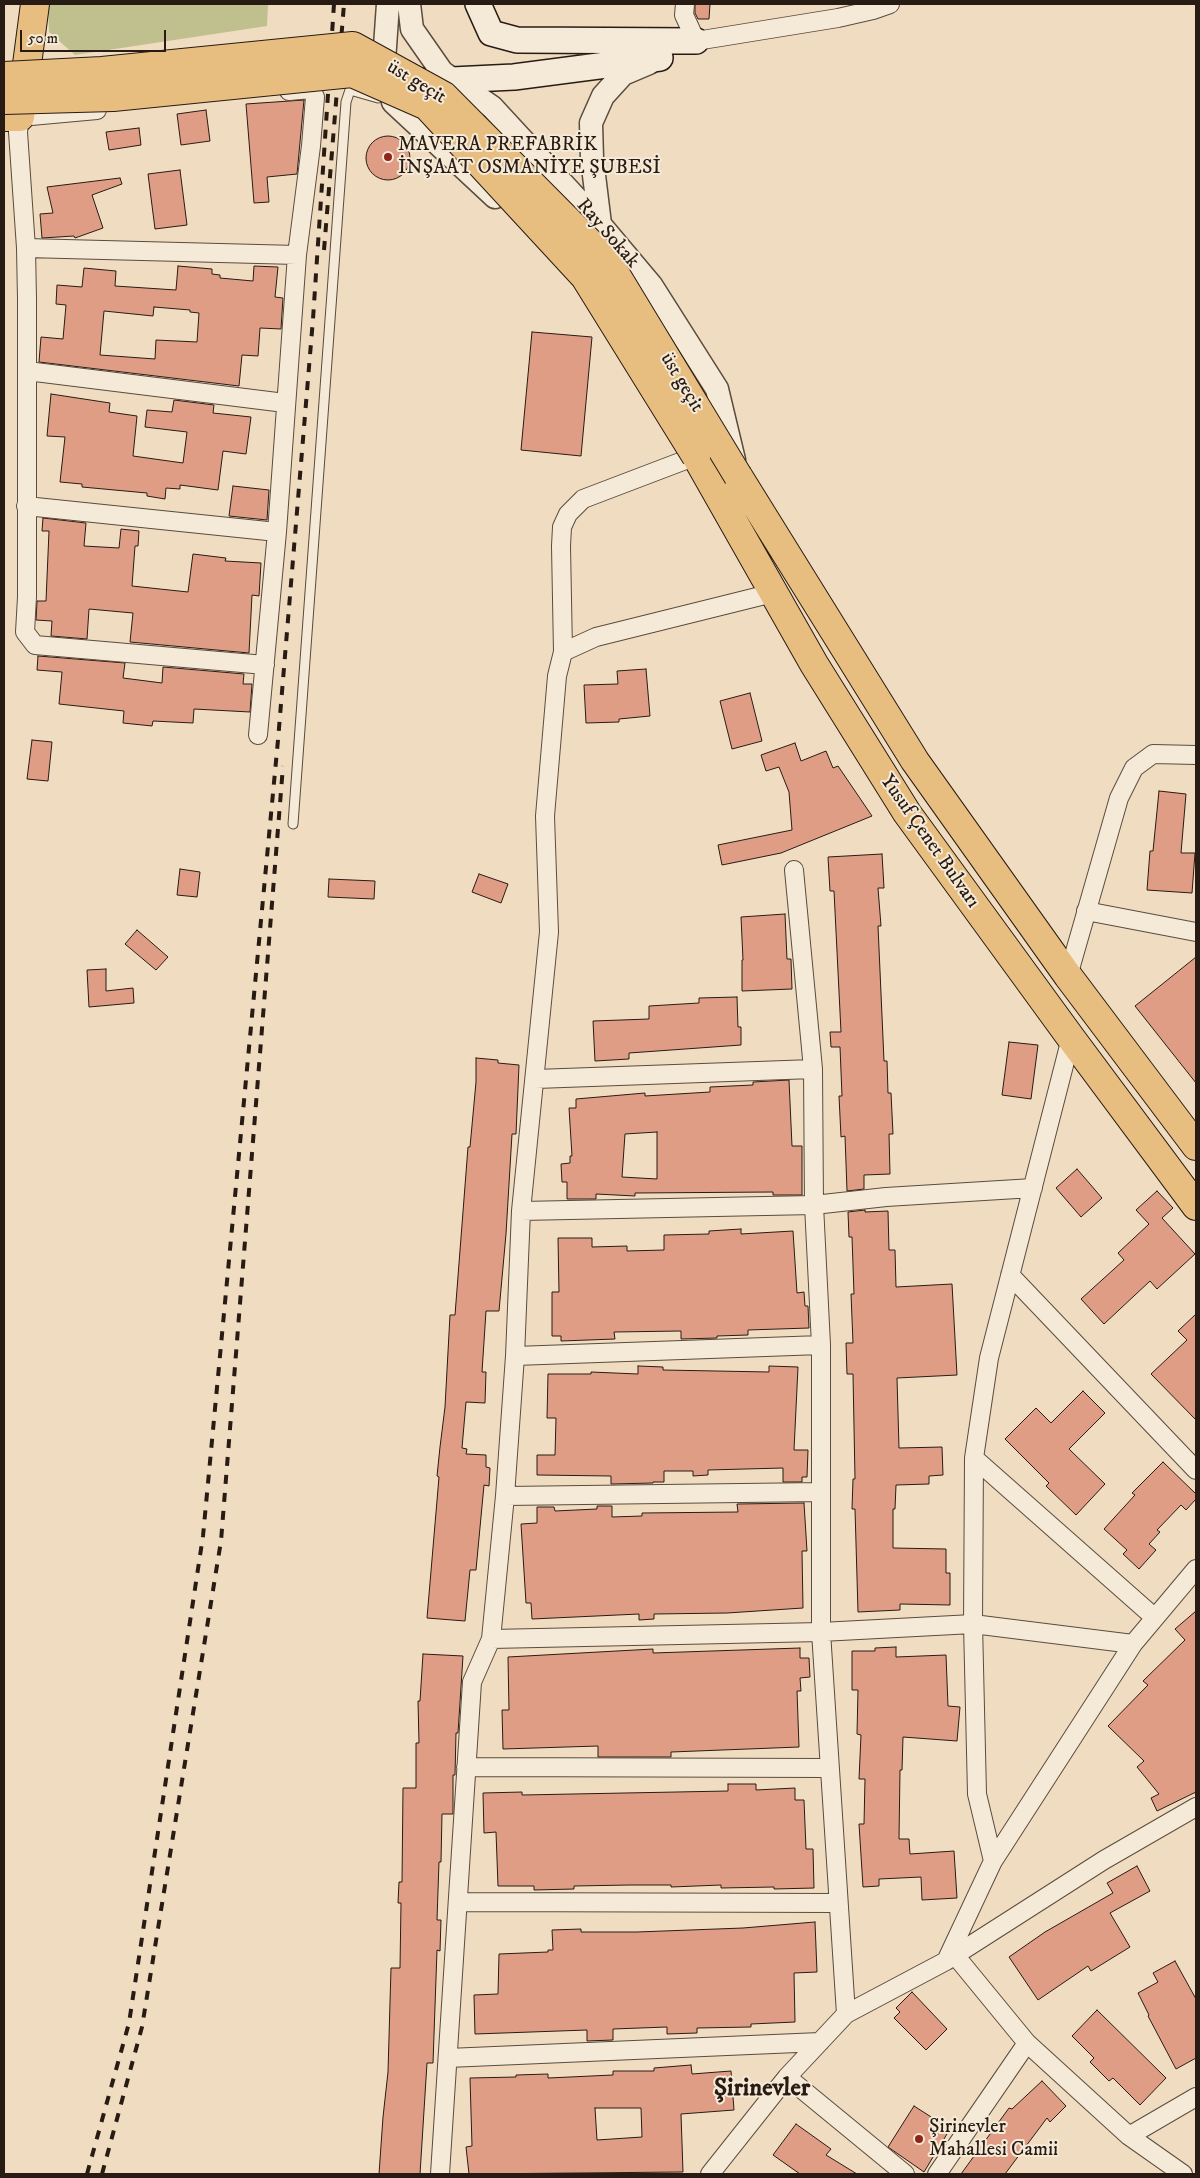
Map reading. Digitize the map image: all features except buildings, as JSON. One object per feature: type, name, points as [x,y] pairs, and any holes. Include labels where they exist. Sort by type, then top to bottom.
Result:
[{"type":"highway","points":[[9,111],[35,4]]},
{"type":"highway","name":"üst geçit","points":[[4,76],[102,71],[352,46],[444,96],[607,260],[738,476]]},
{"type":"highway","name":"Yusuf Çenet Bulvarı","points":[[9,111],[113,97],[352,73],[427,106],[584,276],[696,456],[844,715],[907,813],[1196,1206]]},
{"type":"highway","name":"Yusuf Çenet Bulvarı","points":[[738,476],[916,761],[970,841],[1068,976],[1196,1146]]},
{"type":"main road","points":[[478,4],[491,33],[517,40],[696,41]]},
{"type":"main road","points":[[391,93],[455,80],[514,77],[660,58]]},
{"type":"street","points":[[388,4],[384,61],[391,93],[503,204],[561,265],[661,421],[696,456],[583,499],[568,514],[562,527],[563,652],[557,676],[548,766],[546,816],[549,932],[536,1079],[521,1211],[514,1356],[504,1496],[490,1639],[472,1682],[440,2174]]},
{"type":"street","name":"Ray Sokak","points":[[410,4],[412,29],[442,72],[492,107],[600,224],[651,285],[717,389],[738,476]]},
{"type":"street","points":[[685,4],[684,15],[696,41]]},
{"type":"street","points":[[600,224],[592,159],[591,123],[602,96],[624,74],[696,41],[838,11],[873,10],[890,4]]},
{"type":"street","points":[[258,735],[265,666],[278,532],[285,403],[298,255],[315,97],[311,89],[9,111],[18,132],[26,248],[27,597],[25,632],[35,645],[265,666]]},
{"type":"street","points":[[26,248],[298,255]]},
{"type":"street","points":[[26,371],[285,403]]},
{"type":"street","points":[[26,506],[278,532]]},
{"type":"street","points":[[563,652],[596,637],[773,593]]},
{"type":"street","points":[[1068,976],[1119,798],[1134,768],[1153,754],[1196,755]]},
{"type":"street","points":[[794,870],[813,1069],[814,1205],[821,1345],[821,1632],[846,2014]]},
{"type":"street","points":[[1086,911],[1196,932]]},
{"type":"street","points":[[993,1861],[977,1794],[973,1624],[974,1458],[989,1358],[1071,1038]]},
{"type":"street","points":[[536,1079],[813,1069]]},
{"type":"street","points":[[521,1211],[814,1205],[886,1196],[1033,1188]]},
{"type":"street","points":[[1010,1275],[1196,1470]]},
{"type":"street","points":[[514,1356],[821,1345]]},
{"type":"street","points":[[974,1458],[1154,1617]]},
{"type":"street","points":[[504,1496],[820,1492]]},
{"type":"street","points":[[950,1957],[993,1861],[1133,1644],[1196,1569]]},
{"type":"street","points":[[490,1639],[821,1632],[973,1624],[1133,1644]]},
{"type":"street","points":[[466,1767],[829,1768]]},
{"type":"street","points":[[716,2172],[787,2077],[846,2014],[950,1957],[1104,1860],[1196,1807]]},
{"type":"street","points":[[458,1902],[838,1902]]},
{"type":"street","points":[[950,1957],[1027,2043],[1129,2136],[1183,2174]]},
{"type":"street","points":[[448,2058],[820,2042]]},
{"type":"street","points":[[936,2174],[1027,2043]]},
{"type":"street","points":[[787,2077],[905,2174]]},
{"type":"street","points":[[1129,2136],[1196,2097]]},
{"type":"lane","points":[[293,824],[346,102],[350,90],[391,93]]},
{"type":"shaded area","points":[[48,4],[268,4],[267,26],[75,55],[49,32]]},
{"type":"railway","points":[[87,2174],[129,2023],[203,1536],[278,740],[313,319],[334,4]]},
{"type":"railway","points":[[324,250],[344,4]]},
{"type":"railway","points":[[102,2174],[142,2027],[221,1541],[283,766]]},
{"type":"place","name":"MAVERA PREFABRİK İNŞAAT OSMANİYE ŞUBESİ","points":[[388,157]]},
{"type":"place","name":"Şirinevler Mahallesi Camii","points":[[919,2139]]},
{"type":"district","name":"Şirinevler","points":[[762,2090]]}]
